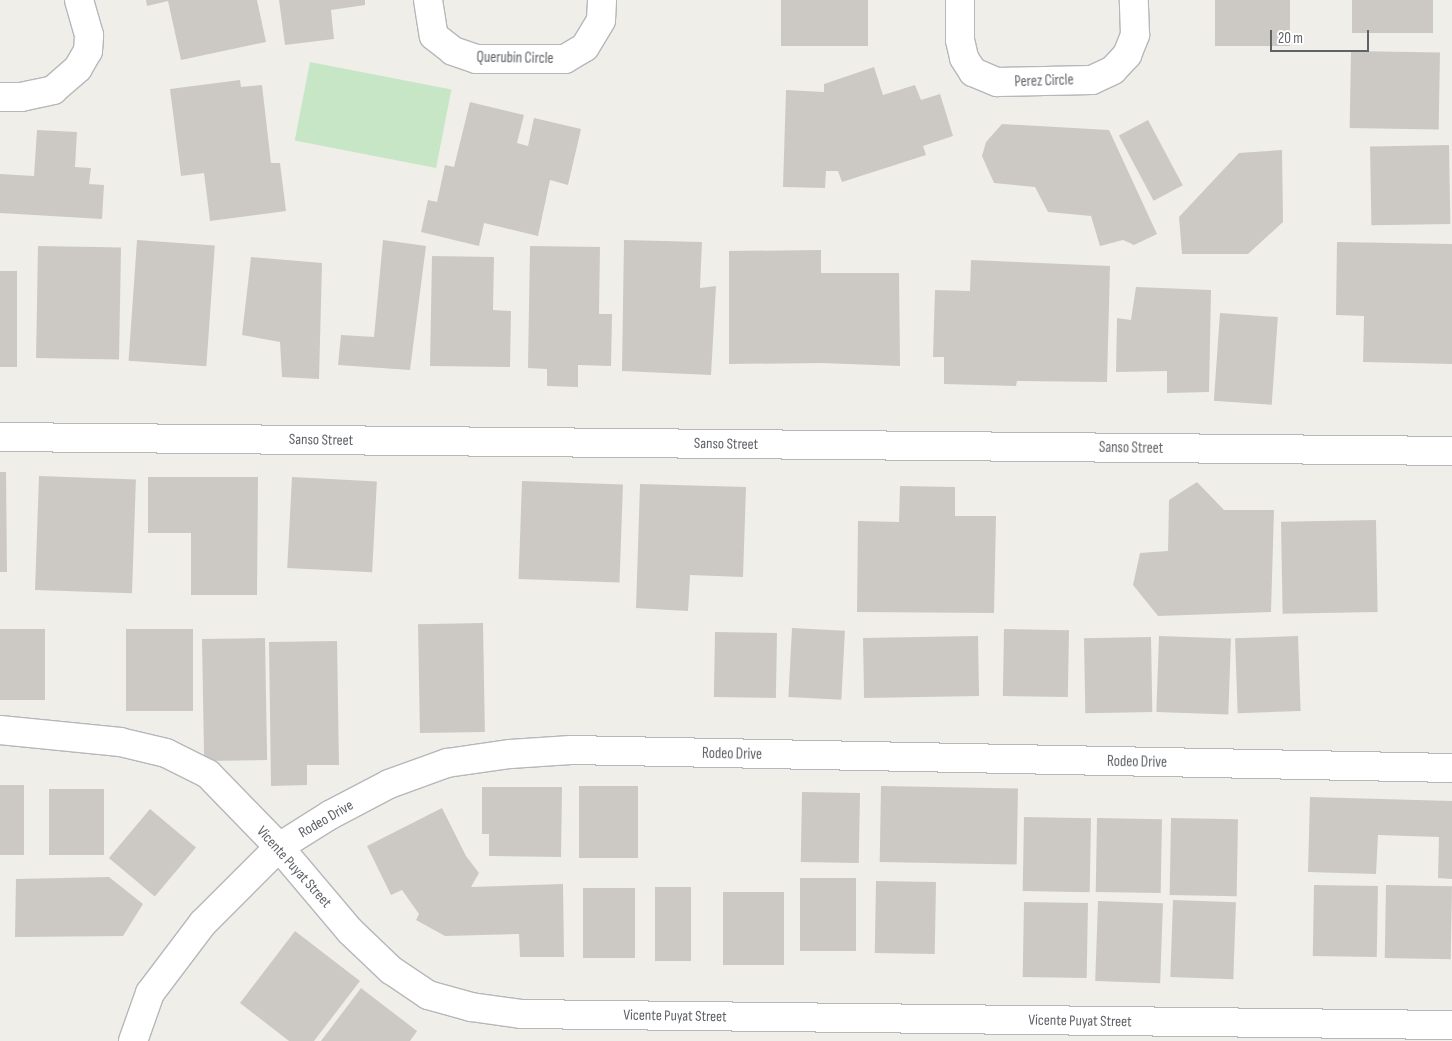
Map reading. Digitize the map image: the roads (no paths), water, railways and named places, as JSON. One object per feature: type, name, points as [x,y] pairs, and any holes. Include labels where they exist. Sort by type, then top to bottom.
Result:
[{"type":"street","points":[[0,96],[21,97],[53,90],[78,68],[88,51],[89,35],[79,0]]},
{"type":"street","name":"Querubin Circle","points":[[428,0],[434,36],[453,51],[476,59],[564,58],[584,47],[602,20],[602,0]]},
{"type":"street","name":"Perez Circle","points":[[960,0],[960,40],[964,58],[973,72],[997,82],[1092,80],[1113,70],[1127,54],[1134,36],[1134,0]]},
{"type":"street","name":"Sanso Street","points":[[0,437],[1452,451]]},
{"type":"street","name":"Vicente Puyat Street","points":[[0,730],[120,742],[166,753],[208,774],[279,847],[350,931],[391,970],[428,995],[471,1007],[521,1014],[1452,1025]]},
{"type":"street","name":"Rodeo Drive","points":[[133,1041],[150,993],[203,923],[279,847],[330,815],[389,784],[447,763],[510,754],[581,751],[1452,768]]}]
